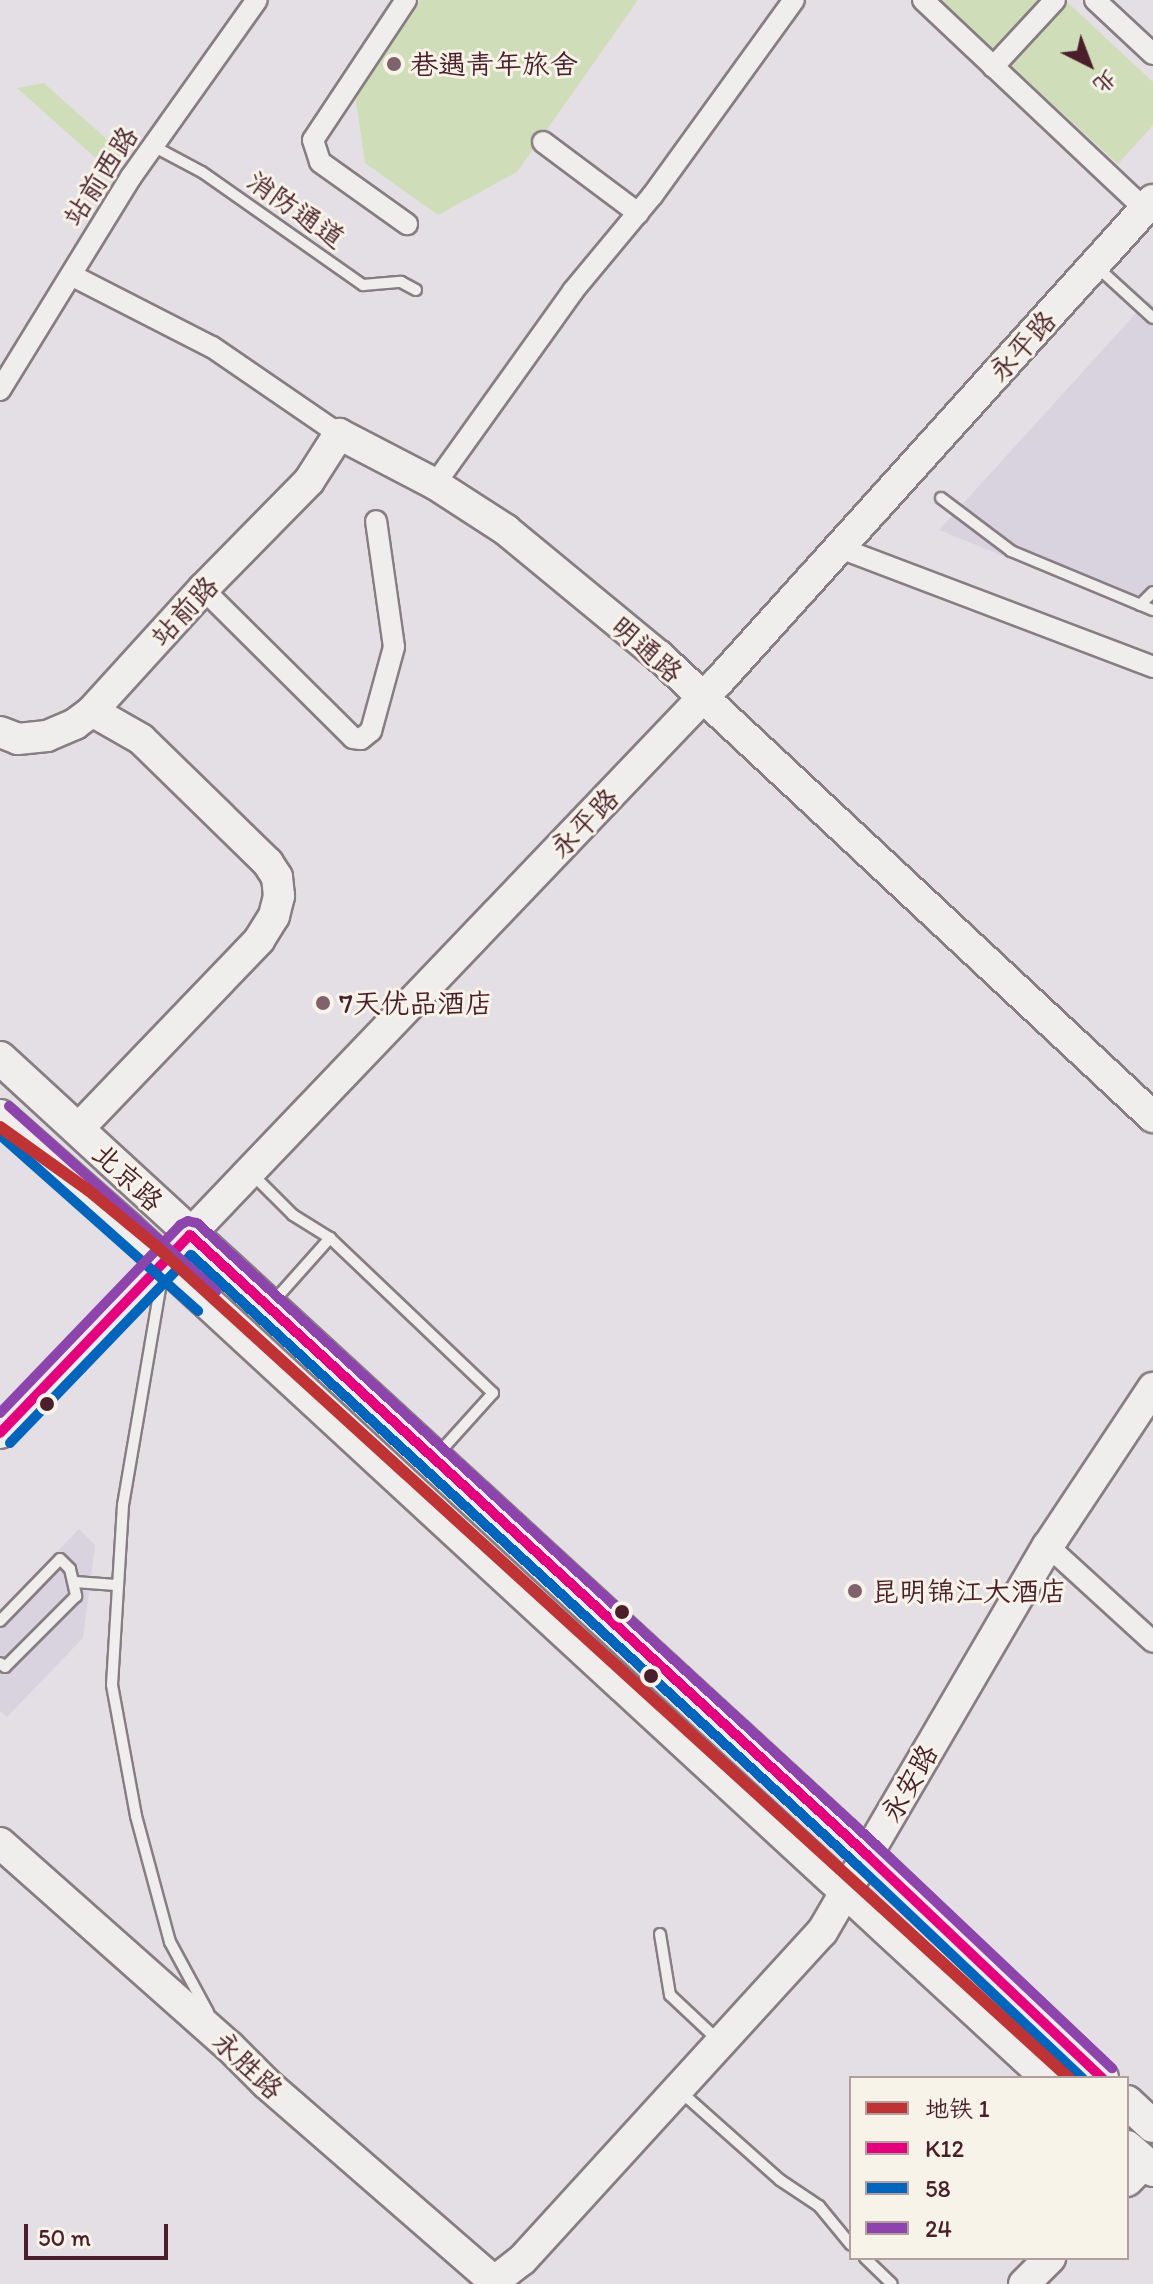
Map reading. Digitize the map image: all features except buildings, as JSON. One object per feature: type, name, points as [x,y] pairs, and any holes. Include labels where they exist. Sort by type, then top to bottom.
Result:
[{"type":"main road","name":"北京路","points":[[0,1058],[867,1855],[1100,2076]]},
{"type":"main road","name":"北京路","points":[[0,1116],[165,1263],[1046,2076]]},
{"type":"main road","points":[[1129,2104],[1153,2126]]},
{"type":"street","name":"站前西路","points":[[0,390],[153,146],[257,0]]},
{"type":"street","points":[[406,0],[313,140],[320,162],[407,224]]},
{"type":"street","points":[[435,484],[573,291],[638,213],[794,0]]},
{"type":"street","points":[[923,0],[993,67],[1149,204]]},
{"type":"street","points":[[993,67],[1055,0]]},
{"type":"street","points":[[1095,0],[1153,54]]},
{"type":"street","points":[[543,142],[638,213]]},
{"type":"street","name":"永平路","points":[[0,1433],[703,698],[1149,204]]},
{"type":"street","name":"明通路","points":[[71,275],[212,347],[339,434],[435,484],[506,530],[659,656],[1153,1117]]},
{"type":"street","name":"站前路","points":[[0,732],[18,739],[47,736],[75,724],[92,711],[203,589],[309,481],[339,434]]},
{"type":"street","points":[[203,589],[353,738],[361,739],[371,731],[394,647],[376,521]]},
{"type":"street","points":[[840,548],[1153,667]]},
{"type":"street","points":[[78,1129],[259,940],[274,916],[279,896],[277,877],[268,863],[141,739],[92,711]]},
{"type":"street","name":"永安路","points":[[494,2283],[522,2260],[676,2087],[793,1968],[822,1932],[1048,1546],[1153,1388]]},
{"type":"street","points":[[1048,1546],[1153,1642]]},
{"type":"street","name":"永胜路","points":[[0,1843],[494,2283]]},
{"type":"street","points":[[1024,2284],[1048,2260]]},
{"type":"lane","name":"消防通道","points":[[153,146],[202,172],[363,285],[401,282],[416,290]]},
{"type":"lane","points":[[1094,265],[1153,318]]},
{"type":"lane","points":[[941,498],[1011,551],[1153,610]]},
{"type":"lane","points":[[1140,605],[1153,592]]},
{"type":"lane","points":[[250,1172],[293,1215],[330,1238],[493,1393],[433,1458]]},
{"type":"lane","points":[[269,1307],[330,1238]]},
{"type":"lane","points":[[165,1263],[138,1408],[116,1585],[112,1685],[136,1816],[170,1942],[230,2047]]},
{"type":"lane","points":[[0,1621],[60,1559],[70,1569],[76,1596],[5,1667],[0,1663]]},
{"type":"lane","points":[[75,1582],[116,1585]]},
{"type":"lane","points":[[660,1934],[670,1995],[720,2042]]},
{"type":"lane","points":[[676,2087],[780,2180],[819,2206],[849,2243]]},
{"type":"lane","points":[[867,2260],[892,2284]]},
{"type":"shaded area","points":[[1148,300],[1153,305],[1153,617],[939,530]]},
{"type":"shaded area","points":[[79,1529],[95,1545],[83,1638],[7,1717],[0,1711],[0,1610]]},
{"type":"green space","points":[[420,0],[638,0],[517,172],[438,215],[365,163],[355,95]]},
{"type":"green space","points":[[939,0],[1065,0],[1153,82],[1153,125],[1118,164]]},
{"type":"green space","points":[[44,83],[122,153],[108,169],[17,88]]},
{"type":"metro line","name":"1","points":[[0,1127],[88,1190],[157,1247],[1067,2076]]},
{"type":"transit line","name":"24","points":[[9,1106],[216,1291]]},
{"type":"transit line","name":"58","points":[[0,1135],[198,1311]]},
{"type":"transit line","name":"24","points":[[0,1413],[180,1225],[188,1221],[197,1223],[876,1845],[1112,2068]]},
{"type":"transit line","name":"K12","points":[[0,1433],[190,1235],[867,1855],[1100,2076]]},
{"type":"transit line","name":"58","points":[[10,1443],[191,1255],[857,1865],[1080,2076]]},
{"type":"place","name":"巷遇青年旅舍","points":[[394,64]]},
{"type":"place","name":"7天优品酒店","points":[[323,1003]]},
{"type":"place","name":"昆明锦江大酒店","points":[[855,1591]]}]
